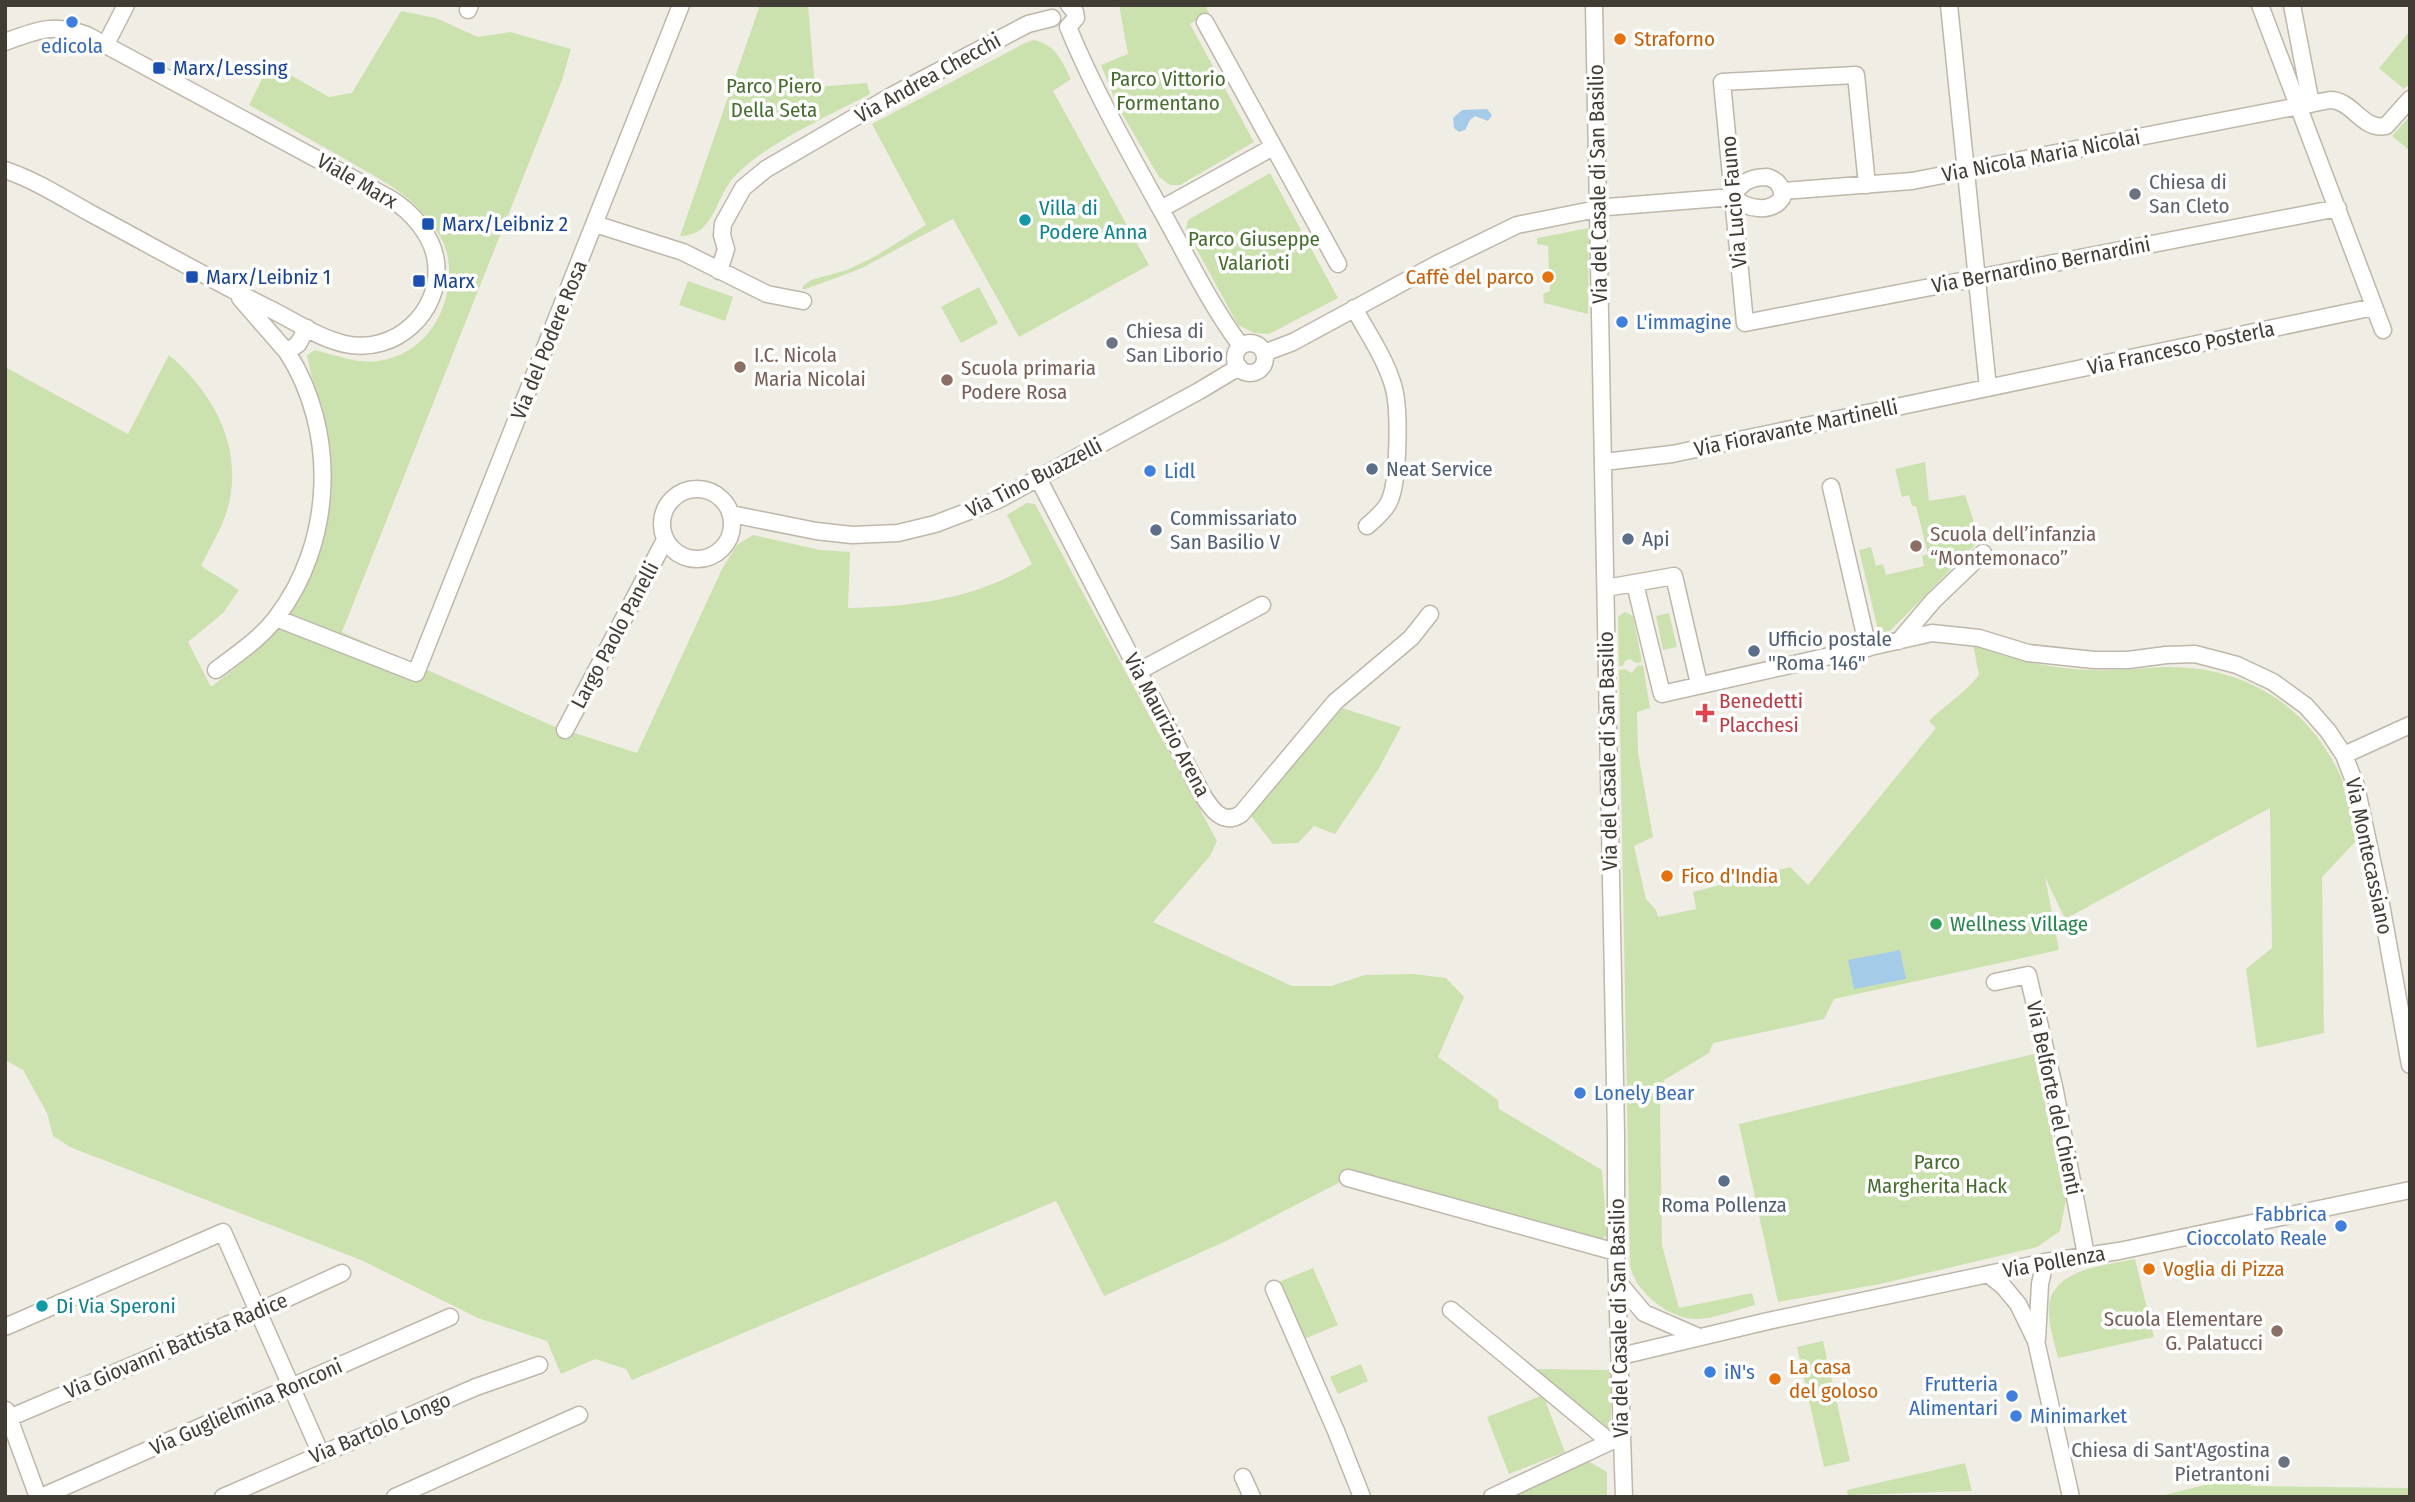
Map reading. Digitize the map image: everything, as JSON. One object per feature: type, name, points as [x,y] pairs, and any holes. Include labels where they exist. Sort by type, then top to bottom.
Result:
[{"type":"street","points":[[106,44],[126,5]]},
{"type":"street","name":"Via del Podere Rosa","points":[[276,618],[416,673],[681,5]]},
{"type":"street","points":[[1056,11],[1059,27],[1068,27],[1076,18],[1069,5]]},
{"type":"street","name":"Via del Casale di San Basilio","points":[[1594,5],[1620,1356],[1616,1440],[1622,1456],[1624,1497]]},
{"type":"street","points":[[1949,5],[1988,388]]},
{"type":"street","points":[[2260,5],[2305,105],[2338,208],[2383,330]]},
{"type":"street","points":[[2291,5],[2305,105]]},
{"type":"street","name":"Via Andrea Checchi","points":[[719,271],[726,249],[722,235],[723,224],[743,188],[766,169],[893,95],[1056,11]]},
{"type":"street","points":[[1205,22],[1338,264]]},
{"type":"street","name":"Viale Marx","points":[[5,42],[42,29],[57,27],[73,30],[106,44],[391,199],[406,209],[418,223],[435,253],[437,279],[429,305],[414,326],[394,338],[358,345],[337,342],[5,170]]},
{"type":"street","points":[[1068,27],[1091,82],[1208,294],[1241,346]]},
{"type":"street","name":"Via Lucio Fauno","points":[[1745,323],[1722,82],[1856,75],[1867,185]]},
{"type":"street","name":"Via Nicola Maria Nicolai","points":[[1783,191],[1912,181],[2305,105],[2339,101],[2368,124],[2381,127],[2386,126],[2410,99]]},
{"type":"street","points":[[1161,209],[1273,146]]},
{"type":"street","points":[[1264,353],[1293,342],[1435,265],[1517,225],[1600,209],[1734,197],[1744,205],[1770,207],[1781,202],[1783,191],[1775,179],[1755,178],[1744,182],[1734,197]]},
{"type":"street","name":"Via Bernardino Bernardini","points":[[1745,323],[2338,208]]},
{"type":"street","points":[[595,224],[683,252],[767,294],[803,301]]},
{"type":"street","points":[[216,670],[254,640],[276,618],[295,588],[311,550],[320,517],[323,481],[320,441],[314,414],[300,376],[286,352],[231,288]]},
{"type":"street","name":"Via Francesco Posterla","points":[[1988,388],[2374,307]]},
{"type":"street","points":[[1354,308],[1386,369],[1396,398],[1392,492],[1386,507],[1367,526]]},
{"type":"street","points":[[286,352],[298,344],[307,328]]},
{"type":"street","points":[[1253,343],[1260,347],[1265,360],[1258,370],[1247,372],[1239,367],[1236,359],[1241,346],[1253,343]]},
{"type":"street","name":"Via Tino Buazzelli","points":[[731,514],[830,533],[862,536],[898,533],[963,515],[1038,478],[1239,367]]},
{"type":"street","name":"Via Fioravante Martinelli","points":[[1604,462],[1672,454],[1988,388]]},
{"type":"street","name":"Via Maurizio Arena","points":[[1038,478],[1206,801],[1216,814],[1231,819],[1245,810],[1335,702],[1411,639],[1430,614]]},
{"type":"street","points":[[1831,487],[1868,648]]},
{"type":"street","name":"Largo Paolo Panelli","points":[[707,490],[726,504],[731,514],[730,537],[715,555],[704,559],[681,556],[665,540],[662,517],[666,506],[684,491],[707,490]]},
{"type":"street","name":"Largo Paolo Panelli","points":[[565,730],[665,540]]},
{"type":"street","points":[[1899,641],[1933,601],[1983,553]]},
{"type":"street","points":[[1606,588],[1674,576],[1699,684]]},
{"type":"street","name":"Via Montecassiano","points":[[1635,584],[1662,694],[1932,633],[1960,635],[2017,651],[2052,656],[2128,660],[2195,654],[2237,665],[2273,682],[2306,706],[2344,755],[2362,808],[2410,1065]]},
{"type":"street","points":[[1139,671],[1262,606]]},
{"type":"street","points":[[2344,755],[2410,725]]},
{"type":"street","name":"Via Belforte del Chienti","points":[[1995,982],[2028,975],[2055,1091],[2086,1255]]},
{"type":"street","points":[[1348,1178],[1616,1252]]},
{"type":"street","name":"Via Pollenza","points":[[1620,1356],[2045,1262],[2119,1251],[2410,1191]]},
{"type":"street","points":[[5,1327],[223,1232],[321,1454]]},
{"type":"street","points":[[2036,1341],[2040,1284],[2045,1262]]},
{"type":"street","name":"Via Giovanni Battista Radice","points":[[7,1413],[257,1312],[342,1273]]},
{"type":"street","points":[[1988,1274],[2003,1286],[2018,1304],[2036,1341],[2071,1497]]},
{"type":"street","points":[[1618,1282],[1644,1313],[1699,1337]]},
{"type":"street","points":[[1273,1289],[1362,1497]]},
{"type":"street","points":[[1451,1310],[1616,1440],[1492,1497]]},
{"type":"street","name":"Via Guglielmina Ronconi","points":[[40,1497],[450,1317]]},
{"type":"street","name":"Via Bartolo Longo","points":[[223,1497],[476,1387],[539,1365]]},
{"type":"street","points":[[7,1413],[40,1497]]},
{"type":"street","points":[[395,1497],[579,1415]]},
{"type":"street","points":[[1588,1453],[1622,1456]]},
{"type":"street","points":[[1244,1477],[1252,1497]]},
{"type":"green space","name":"Parco Piero Della Seta","points":[[760,5],[808,5],[815,87],[867,83],[870,94],[763,152],[735,176],[707,223],[692,234],[680,236]]},
{"type":"green space","name":"Parco Vittorio Formentano","points":[[1119,5],[1205,5],[1209,13],[1190,24],[1254,142],[1180,185],[1170,185],[1159,177],[1118,107],[1101,65],[1128,54]]},
{"type":"green space","points":[[401,11],[436,18],[478,37],[510,32],[571,49],[562,80],[342,632],[553,726],[637,753],[722,569],[737,545],[753,535],[820,550],[850,552],[848,608],[920,603],[989,586],[1032,564],[1007,515],[1027,503],[1035,504],[1217,841],[1210,856],[1153,922],[1292,986],[1331,986],[1365,975],[1414,974],[1446,978],[1464,997],[1438,1057],[1498,1100],[1499,1109],[1602,1170],[1607,1235],[1600,1241],[1348,1178],[1224,1242],[1104,1296],[1056,1201],[632,1380],[626,1369],[595,1359],[561,1374],[547,1341],[478,1318],[361,1260],[70,1147],[53,1136],[47,1113],[23,1070],[5,1060],[5,367],[128,434],[169,355],[199,386],[211,404],[228,443],[232,485],[223,522],[201,566],[239,590],[223,613],[188,642],[211,687],[254,653],[278,628],[291,609],[326,531],[332,492],[331,452],[322,406],[307,355],[315,350],[370,362],[396,356],[412,348],[436,322],[448,289],[447,253],[442,240],[414,204],[373,175],[249,105],[270,63],[329,97],[352,93]]},
{"type":"green space","points":[[2410,31],[2410,83],[2404,89],[2379,68]]},
{"type":"green space","points":[[1034,40],[1048,45],[1065,66],[1071,79],[1053,91],[1149,265],[1019,337],[953,219],[860,269],[803,290],[803,286],[811,280],[847,270],[926,225],[872,124]]},
{"type":"green space","points":[[2410,116],[2410,151],[2392,136]]},
{"type":"green space","name":"Parco Giuseppe Valarioti","points":[[1270,173],[1338,298],[1269,334],[1254,333],[1238,325],[1186,230],[1188,220]]},
{"type":"green space","points":[[1589,228],[1588,314],[1544,303],[1543,294],[1550,291],[1548,246],[1537,244],[1537,238]]},
{"type":"green space","points":[[688,281],[733,297],[725,321],[679,305]]},
{"type":"green space","points":[[979,287],[998,323],[961,343],[941,307]]},
{"type":"green space","points":[[1925,462],[1929,501],[1965,495],[1980,540],[1890,631],[1879,634],[1859,550],[1871,547],[1876,566],[1883,564],[1886,575],[1924,566],[1922,556],[1928,554],[1916,506],[1912,506],[1909,495],[1902,497],[1895,469]]},
{"type":"green space","points":[[1625,612],[1633,616],[1642,662],[1636,663],[1630,659],[1625,661],[1623,666],[1619,666],[1618,617]]},
{"type":"green space","points":[[1669,613],[1677,647],[1663,650],[1656,616]]},
{"type":"green space","points":[[1973,644],[2016,659],[2061,668],[2101,670],[2167,667],[2223,674],[2271,695],[2311,730],[2328,752],[2341,777],[2358,839],[2322,877],[2324,1033],[2257,1048],[2246,969],[2272,948],[2270,808],[2065,919],[2045,877],[2059,950],[1834,999],[1824,1019],[1713,1043],[1709,1053],[1664,1080],[1660,1107],[1662,1245],[1679,1308],[1752,1293],[1755,1305],[1702,1319],[1674,1314],[1646,1294],[1638,1285],[1630,1265],[1619,670],[1632,673],[1637,666],[1643,665],[1650,708],[1637,712],[1638,752],[1653,837],[1634,846],[1646,899],[1656,910],[1658,917],[1696,909],[1693,892],[1790,867],[1808,885],[1936,728],[1929,721],[1979,675]]},
{"type":"green space","points":[[1342,708],[1401,727],[1378,770],[1335,834],[1314,826],[1298,843],[1273,844],[1251,816]]},
{"type":"green space","name":"Parco Margherita Hack","points":[[2034,1054],[2066,1199],[2060,1231],[2037,1247],[1880,1284],[1778,1302],[1739,1124]]},
{"type":"green space","points":[[2135,1259],[2154,1337],[2058,1358],[2049,1315],[2050,1300],[2056,1288],[2078,1272]]},
{"type":"green space","points":[[1313,1268],[1338,1325],[1304,1339],[1279,1282]]},
{"type":"green space","points":[[1823,1341],[1850,1461],[1824,1467],[1797,1347]]},
{"type":"green space","points":[[1361,1364],[1368,1381],[1338,1394],[1330,1377]]},
{"type":"green space","points":[[1533,1369],[1611,1370],[1611,1428],[1604,1430]]},
{"type":"green space","points":[[1543,1395],[1565,1452],[1509,1474],[1487,1417]]},
{"type":"green space","points":[[1588,1461],[1607,1472],[1607,1497],[1511,1497]]},
{"type":"green space","points":[[1965,1463],[1972,1491],[1848,1495],[1847,1490]]},
{"type":"green space","points":[[2250,1474],[2251,1486],[2410,1488],[2410,1497],[2156,1497]]},
{"type":"water","points":[[1487,109],[1492,115],[1488,121],[1475,116],[1465,130],[1459,132],[1454,128],[1453,118],[1462,110]]},
{"type":"water","points":[[1900,950],[1906,979],[1854,989],[1848,960]]},
{"type":"place","name":"edicola","points":[[72,22]]},
{"type":"place","name":"Straforno","points":[[1620,39]]},
{"type":"place","name":"Marx/Lessing","points":[[159,68]]},
{"type":"place","name":"Chiesa di San Cleto","points":[[2135,194]]},
{"type":"place","name":"Villa di Podere Anna","points":[[1025,220]]},
{"type":"place","name":"Marx/Leibniz 2","points":[[428,224]]},
{"type":"place","name":"Marx/Leibniz 1","points":[[192,277]]},
{"type":"place","name":"Caffè del parco","points":[[1548,277]]},
{"type":"place","name":"Marx","points":[[419,281]]},
{"type":"place","name":"L'immagine","points":[[1622,322]]},
{"type":"place","name":"Chiesa di San Liborio","points":[[1112,343]]},
{"type":"place","name":"I.C. Nicola Maria Nicolai","points":[[740,367]]},
{"type":"place","name":"Scuola primaria Podere Rosa","points":[[947,380]]},
{"type":"place","name":"Neat Service","points":[[1372,469]]},
{"type":"place","name":"Lidl","points":[[1150,471]]},
{"type":"place","name":"Commissariato San Basilio V","points":[[1156,530]]},
{"type":"place","name":"Api","points":[[1628,539]]},
{"type":"place","name":"Scuola dell’infanzia “Montemonaco”","points":[[1916,546]]},
{"type":"place","name":"Ufficio postale \"Roma 146\"","points":[[1754,651]]},
{"type":"place","name":"Benedetti Placchesi","points":[[1705,713]]},
{"type":"place","name":"Fico d'India","points":[[1667,876]]},
{"type":"place","name":"Wellness Village","points":[[1936,924]]},
{"type":"place","name":"Lonely Bear","points":[[1580,1093]]},
{"type":"place","name":"Roma Pollenza","points":[[1724,1181]]},
{"type":"place","name":"Fabbrica Cioccolato Reale","points":[[2341,1226]]},
{"type":"place","name":"Voglia di Pizza","points":[[2149,1269]]},
{"type":"place","name":"Di Via Speroni","points":[[42,1306]]},
{"type":"place","name":"Scuola Elementare G. Palatucci","points":[[2277,1331]]},
{"type":"place","name":"iN's","points":[[1710,1372]]},
{"type":"place","name":"La casa del goloso","points":[[1775,1379]]},
{"type":"place","name":"Frutteria Alimentari","points":[[2012,1396]]},
{"type":"place","name":"Minimarket","points":[[2016,1416]]},
{"type":"place","name":"Chiesa di Sant'Agostina Pietrantoni","points":[[2284,1462]]}]
